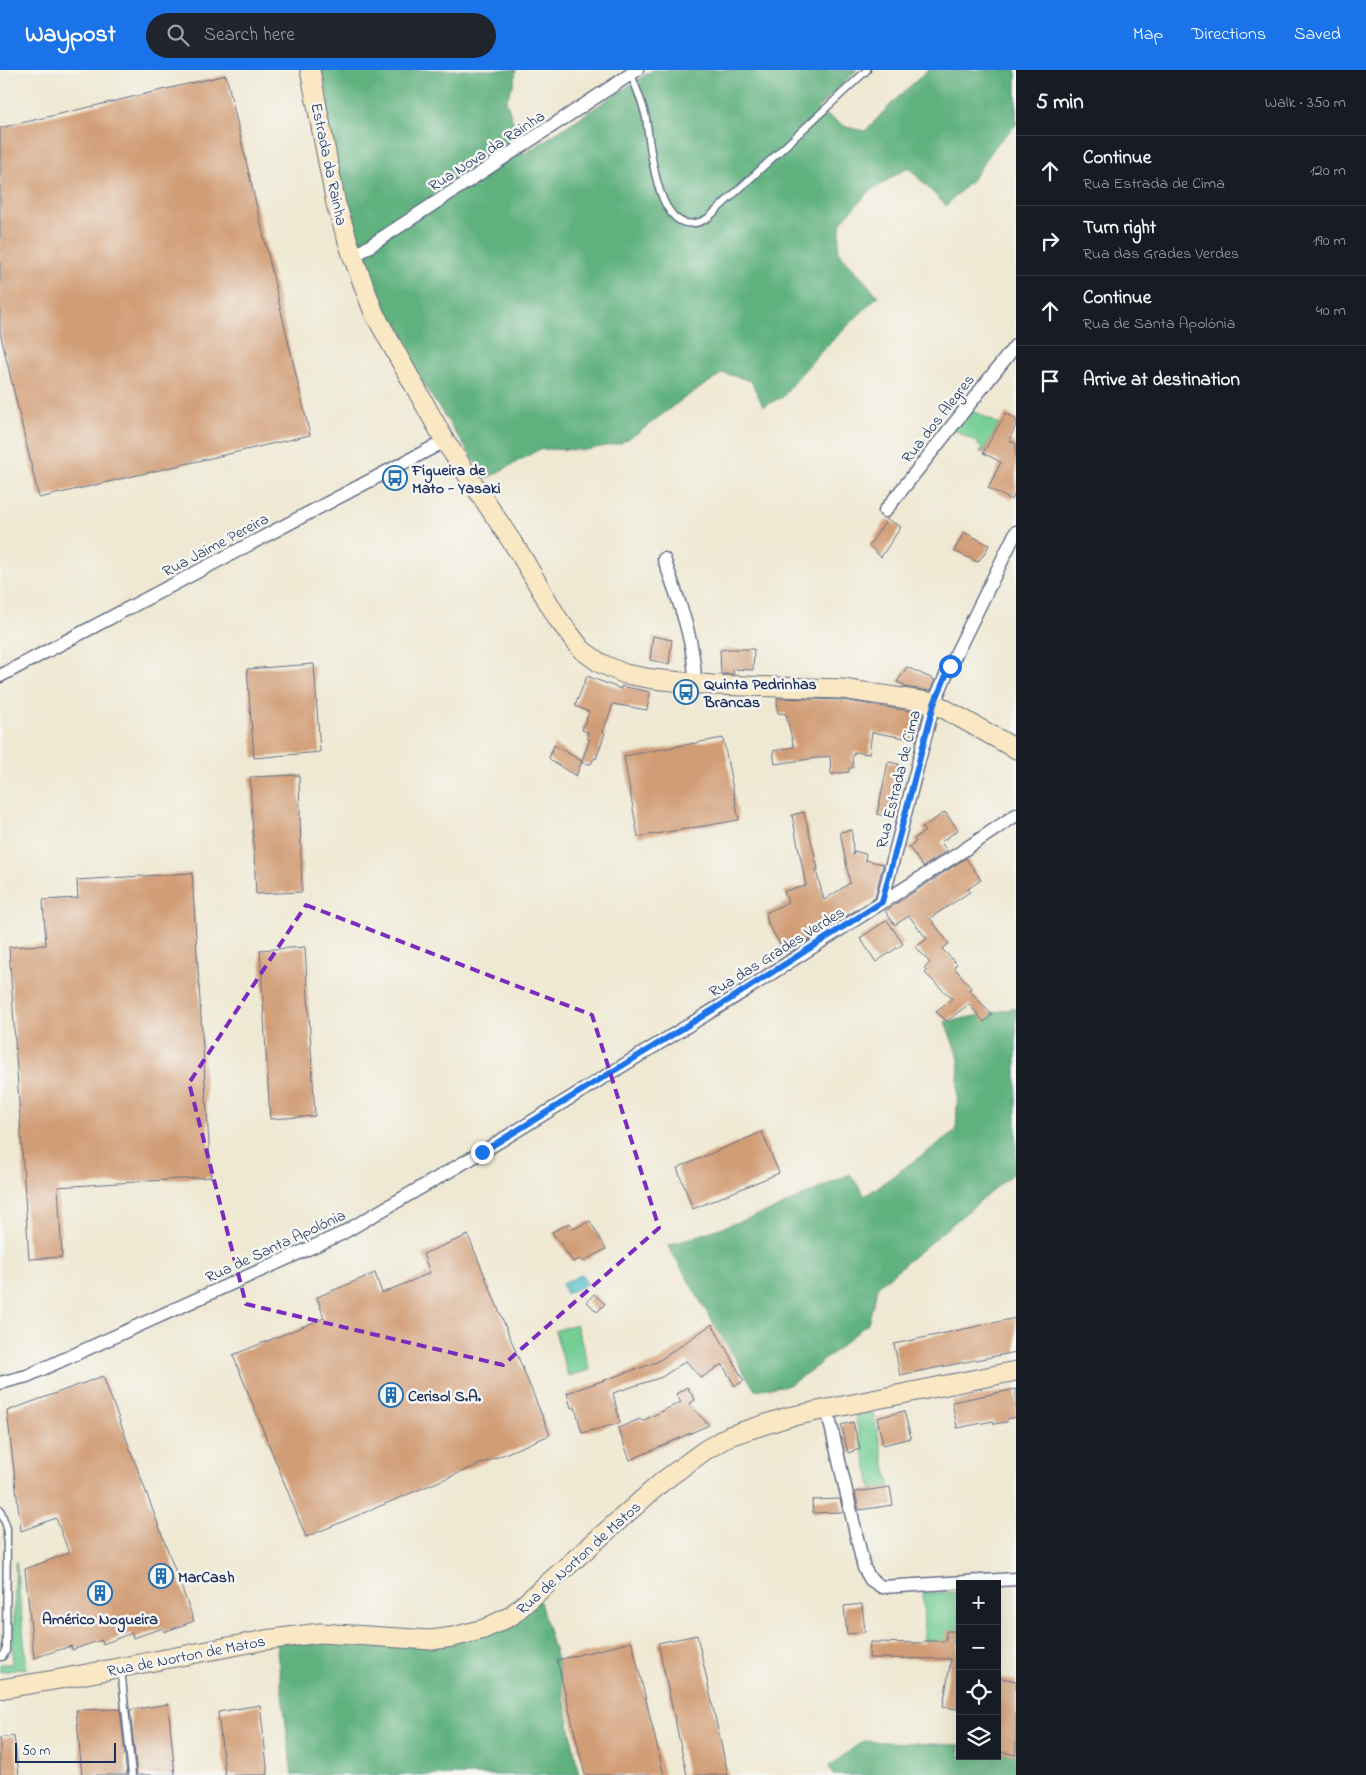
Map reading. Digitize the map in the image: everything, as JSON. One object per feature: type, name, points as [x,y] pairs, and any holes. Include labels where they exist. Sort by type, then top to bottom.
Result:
[{"type":"street","name":"Estrada da Rainha","points":[[310,70],[336,204],[353,258],[374,313],[445,441],[522,557],[558,619],[582,650],[600,664],[625,674],[653,679],[695,683],[843,689],[934,704],[1016,749]]},
{"type":"street","name":"Rua Nova da Rainha","points":[[353,258],[634,72]]},
{"type":"street","name":"Rua dos Alegres","points":[[885,511],[1016,345]]},
{"type":"street","name":"Rua Jaime Pereira","points":[[0,676],[445,441]]},
{"type":"street","name":"Rua Estrada de Cima","points":[[882,902],[934,704],[950,666],[1016,532]]},
{"type":"street","points":[[664,559],[678,599],[695,662],[695,683]]},
{"type":"street","name":"Rua das Grades Verdes","points":[[551,1110],[732,998],[1016,815]]},
{"type":"street","name":"Rua de Santa Apolónia","points":[[0,1384],[27,1376],[341,1234],[551,1110]]},
{"type":"street","name":"Rua de Norton de Matos","points":[[0,1689],[265,1640],[320,1633],[431,1640],[453,1637],[484,1629],[511,1616],[662,1482],[704,1451],[729,1436],[788,1417],[1016,1371]]},
{"type":"street","points":[[827,1409],[864,1568],[871,1580],[882,1587],[1016,1579]]},
{"type":"lane","points":[[634,72],[645,116],[651,159],[663,199],[672,214],[680,222],[687,224],[700,223],[708,218],[867,70]]},
{"type":"lane","points":[[0,1510],[7,1528],[6,1651],[0,1657]]},
{"type":"lane","points":[[121,1668],[132,1775]]},
{"type":"highlighted area","points":[[306,905],[592,1015],[659,1228],[503,1365],[246,1304],[189,1083]]},
{"type":"green space","points":[[320,70],[516,70],[514,83],[506,101],[524,154],[653,70],[857,70],[817,109],[846,127],[865,131],[928,70],[1016,70],[1016,125],[997,144],[972,180],[946,206],[908,167],[869,192],[841,222],[838,251],[878,296],[818,355],[783,397],[763,406],[751,381],[723,373],[621,443],[586,450],[540,449],[486,479],[405,356],[368,292],[349,238],[324,103]]},
{"type":"green space","points":[[969,409],[999,424],[983,453],[980,452],[982,448],[978,443],[953,429]]},
{"type":"green space","points":[[1016,1008],[1016,1171],[878,1286],[868,1323],[817,1366],[789,1385],[755,1390],[668,1246],[775,1209],[850,1174],[865,1196],[956,1131],[959,1059],[945,1022]]},
{"type":"green space","points":[[576,1324],[590,1370],[568,1376],[555,1331]]},
{"type":"green space","points":[[873,1412],[890,1487],[872,1490],[855,1416]]},
{"type":"green space","points":[[16,1562],[27,1668],[0,1672],[0,1664],[12,1664]]},
{"type":"green space","points":[[535,1585],[557,1660],[579,1775],[292,1775],[276,1643],[476,1630]]},
{"type":"green space","points":[[956,1592],[956,1631],[946,1631],[946,1641],[924,1641],[923,1593]]},
{"type":"green space","points":[[863,1741],[956,1745],[956,1760],[1001,1760],[1001,1752],[1016,1755],[1016,1775],[833,1775],[829,1766]]},
{"type":"water","points":[[582,1274],[587,1284],[566,1294],[562,1284]]},
{"type":"building","points":[[226,75],[310,435],[39,498],[0,332],[0,128]]},
{"type":"building","points":[[1006,413],[1016,419],[1016,425],[1009,440],[1016,444],[1016,491],[1012,500],[988,488],[1001,462],[983,453]]},
{"type":"building","points":[[887,519],[901,527],[881,557],[869,546]]},
{"type":"building","points":[[964,532],[989,545],[978,562],[954,551]]},
{"type":"building","points":[[653,636],[672,640],[669,664],[650,660]]},
{"type":"building","points":[[754,649],[753,670],[733,669],[734,674],[721,674],[720,650]]},
{"type":"building","points":[[314,664],[320,752],[254,758],[247,669]]},
{"type":"building","points":[[907,667],[935,680],[930,691],[904,687],[905,685],[897,682]]},
{"type":"building","points":[[587,676],[621,689],[621,686],[650,692],[647,710],[613,704],[596,759],[594,758],[591,764],[581,763],[590,739],[587,738],[588,732],[582,730],[589,712],[575,706]]},
{"type":"building","points":[[777,698],[842,700],[923,713],[916,740],[872,732],[869,754],[854,752],[854,755],[852,755],[853,768],[849,768],[849,772],[831,774],[830,756],[775,764],[773,751],[794,747],[786,714],[778,713]]},
{"type":"building","points":[[723,738],[739,820],[638,837],[624,756]]},
{"type":"building","points":[[554,745],[582,761],[576,776],[549,758]]},
{"type":"building","points":[[888,762],[899,764],[898,766],[903,767],[889,818],[877,814]]},
{"type":"building","points":[[299,775],[302,892],[256,894],[250,777]]},
{"type":"building","points":[[804,812],[824,900],[850,883],[840,832],[852,830],[853,855],[854,851],[866,854],[865,860],[883,864],[875,898],[786,954],[768,924],[766,913],[788,902],[784,891],[806,886],[792,815]]},
{"type":"building","points":[[945,812],[958,830],[941,842],[947,851],[923,867],[909,847],[916,842],[914,839],[925,831],[922,828]]},
{"type":"building","points":[[966,858],[981,880],[968,889],[970,892],[930,918],[949,944],[942,949],[957,964],[954,967],[971,988],[969,990],[992,1015],[984,1022],[969,1004],[947,1021],[936,1012],[952,999],[925,973],[927,971],[924,968],[930,963],[916,947],[927,939],[909,916],[895,925],[885,911]]},
{"type":"building","points":[[192,873],[211,1177],[58,1187],[62,1257],[29,1259],[9,947],[46,945],[43,900],[78,898],[77,880]]},
{"type":"building","points":[[887,920],[903,944],[876,962],[860,938]]},
{"type":"building","points":[[305,947],[315,1116],[270,1119],[260,950]]},
{"type":"building","points":[[762,1132],[779,1173],[693,1209],[677,1168]]},
{"type":"building","points":[[590,1221],[606,1249],[582,1262],[580,1259],[573,1262],[552,1232],[570,1223],[573,1229]]},
{"type":"building","name":"Cerisol S.A.","points":[[468,1235],[550,1435],[306,1537],[233,1355],[324,1318],[317,1297],[375,1273],[382,1293],[430,1273],[423,1254]]},
{"type":"building","points":[[594,1294],[605,1304],[597,1312],[587,1302]]},
{"type":"building","points":[[1016,1318],[1016,1352],[900,1375],[894,1344]]},
{"type":"building","points":[[712,1324],[744,1381],[735,1386],[722,1364],[701,1378],[686,1361],[662,1377],[613,1393],[620,1423],[582,1433],[575,1407],[571,1408],[567,1393],[657,1362]]},
{"type":"building","points":[[103,1376],[194,1621],[164,1632],[163,1628],[133,1638],[132,1633],[103,1644],[101,1640],[72,1650],[71,1646],[34,1658],[25,1569],[69,1553],[56,1518],[21,1531],[7,1411]]},
{"type":"building","points":[[687,1387],[695,1400],[689,1404],[709,1425],[630,1460],[618,1428],[640,1419],[642,1421],[681,1402],[676,1394]]},
{"type":"building","points":[[1016,1389],[1016,1417],[1007,1419],[1007,1422],[994,1424],[993,1421],[957,1428],[952,1402]]},
{"type":"building","points":[[904,1411],[911,1438],[883,1445],[877,1418]]},
{"type":"building","points":[[853,1422],[860,1449],[848,1453],[841,1425]]},
{"type":"building","points":[[890,1487],[893,1505],[859,1510],[855,1492]]},
{"type":"building","points":[[840,1499],[843,1512],[813,1513],[812,1500]]},
{"type":"building","points":[[862,1604],[865,1632],[847,1634],[844,1606]]},
{"type":"building","points":[[946,1631],[956,1631],[956,1709],[943,1706],[951,1659],[869,1658],[870,1642],[924,1643],[924,1641],[946,1641]]},
{"type":"building","points":[[697,1635],[728,1775],[687,1775],[658,1643]]},
{"type":"building","points":[[632,1642],[664,1775],[585,1775],[557,1660]]},
{"type":"building","points":[[1001,1678],[1016,1681],[1016,1755],[1001,1752]]},
{"type":"building","points":[[168,1704],[175,1775],[137,1775],[130,1710]]},
{"type":"building","points":[[260,1705],[268,1775],[225,1775],[218,1712]]},
{"type":"building","points":[[120,1709],[127,1775],[82,1775],[76,1710]]},
{"type":"building","points":[[14,1736],[19,1775],[0,1775],[0,1738]]},
{"type":"place","name":"Figueira de Mato - Yasaki","points":[[395,478]]},
{"type":"place","name":"Quinta Pedrinhas Brancas","points":[[686,692]]},
{"type":"place","name":"Cerisol S.A.","points":[[391,1395]]},
{"type":"place","name":"MarCash","points":[[161,1576]]},
{"type":"place","name":"Américo Nogueira","points":[[100,1593]]},
{"type":"route","points":[[482,1152],[732,998],[882,902],[934,704],[950,666]]}]
